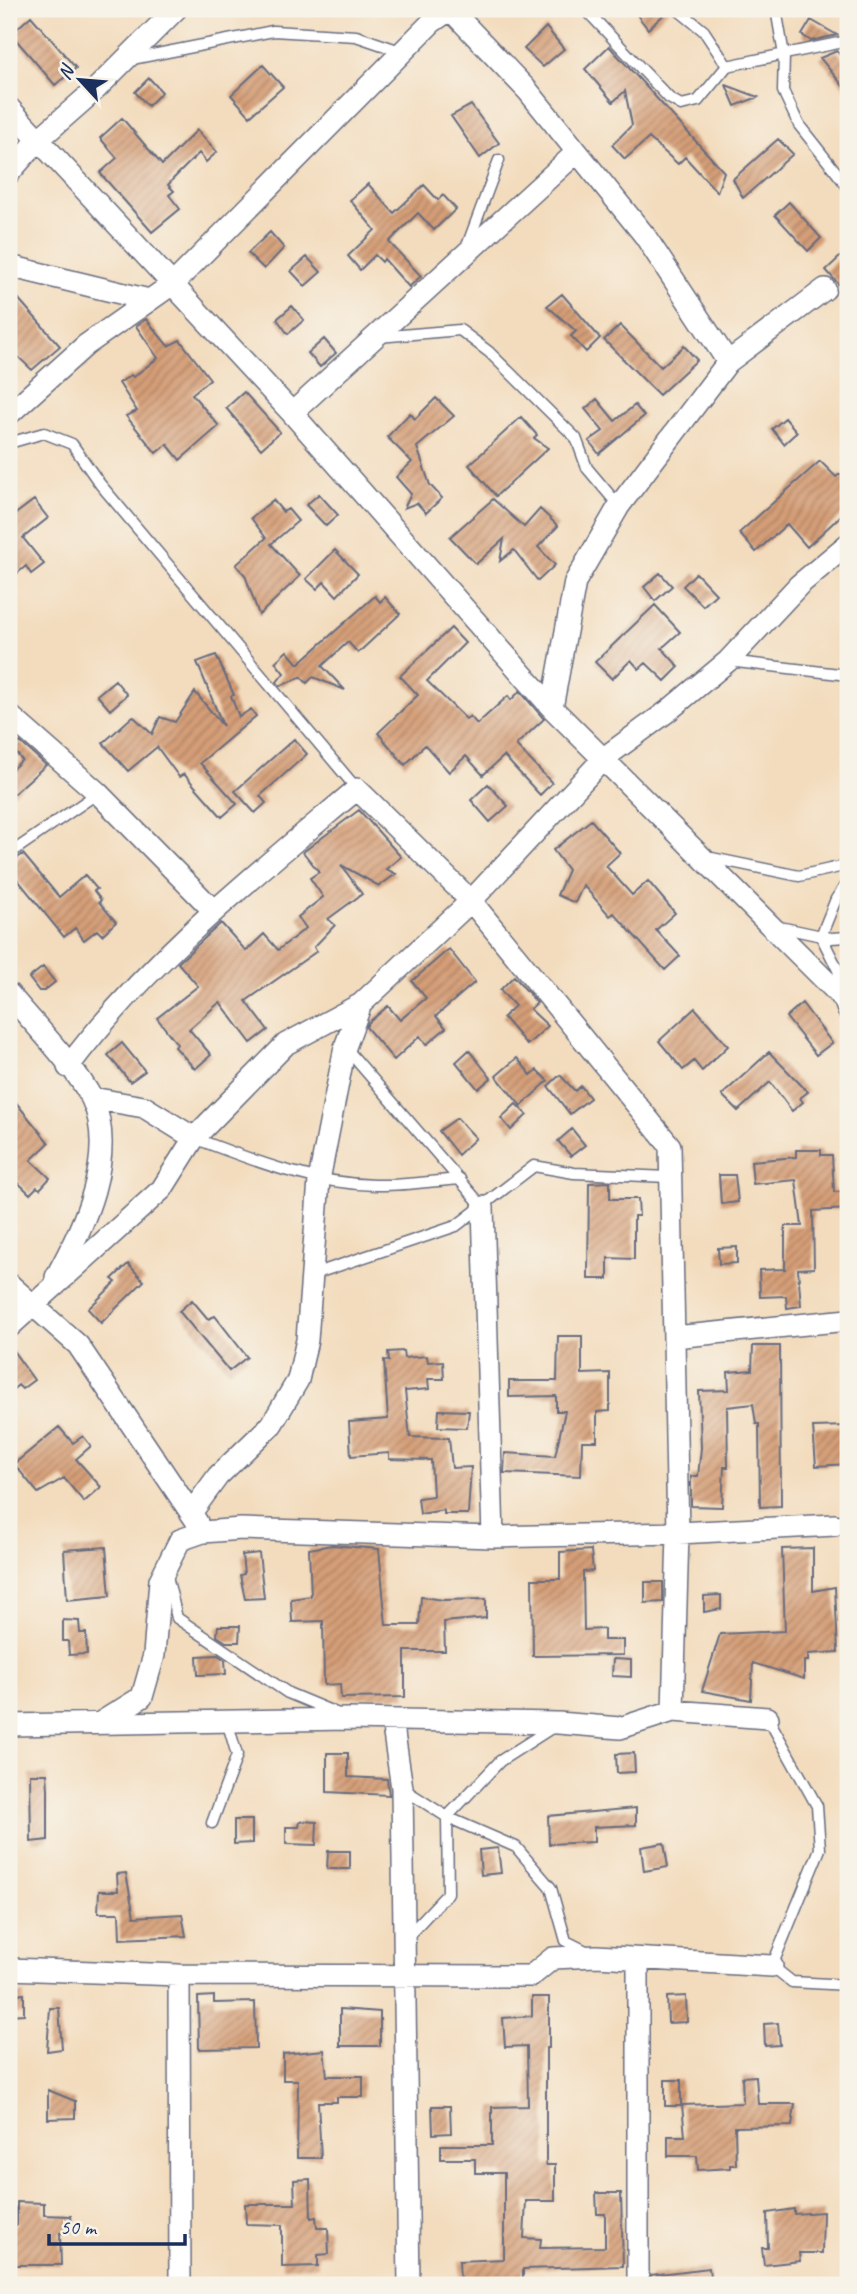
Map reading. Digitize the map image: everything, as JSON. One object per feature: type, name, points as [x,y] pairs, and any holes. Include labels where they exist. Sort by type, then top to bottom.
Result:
[{"type":"street","points":[[9,173],[38,140],[176,9]]},
{"type":"street","points":[[9,414],[86,345],[174,283],[403,52],[426,15],[450,9],[528,91],[645,236],[728,362]]},
{"type":"street","points":[[9,108],[292,413],[552,708],[846,1005]]},
{"type":"street","points":[[292,413],[578,152]]},
{"type":"street","points":[[9,266],[149,300]]},
{"type":"street","points":[[552,708],[575,582],[619,506],[728,362],[825,289]]},
{"type":"street","points":[[9,1327],[162,1189],[194,1138],[286,1044],[361,1004],[471,901],[604,758],[668,711],[728,661],[799,585],[848,544]]},
{"type":"street","points":[[9,715],[98,793],[213,910]]},
{"type":"street","points":[[68,1067],[94,1033],[213,910],[357,789],[471,901],[670,1146],[678,1533],[673,1711]]},
{"type":"street","points":[[9,994],[92,1098],[101,1128],[97,1174],[81,1233],[41,1300]]},
{"type":"street","points":[[100,1723],[142,1697],[154,1655],[160,1580],[180,1540],[197,1522],[218,1476],[272,1424],[298,1380],[307,1340],[314,1274],[319,1180],[345,1046],[361,1004]]},
{"type":"street","points":[[92,1098],[144,1107],[194,1138]]},
{"type":"street","points":[[483,1207],[493,1537]]},
{"type":"street","points":[[9,1284],[41,1300],[78,1345],[197,1522],[241,1529],[493,1537],[678,1533],[835,1525]]},
{"type":"street","points":[[674,1336],[848,1320]]},
{"type":"street","points":[[9,1725],[348,1719],[558,1723],[620,1728],[673,1711],[768,1718]]},
{"type":"street","points":[[392,1720],[402,1788],[409,2285]]},
{"type":"street","points":[[9,1969],[179,1975],[531,1976],[553,1958],[596,1956],[772,1966]]},
{"type":"street","points":[[638,1959],[638,2285]]},
{"type":"street","points":[[179,1975],[180,2285]]},
{"type":"lane","points":[[585,9],[669,98],[681,104],[698,101],[727,66],[848,41]]},
{"type":"lane","points":[[677,9],[704,31],[727,66]]},
{"type":"lane","points":[[776,9],[784,55],[783,91],[799,125],[848,187]]},
{"type":"lane","points":[[124,61],[273,31],[356,36],[403,52]]},
{"type":"lane","points":[[464,255],[499,160]]},
{"type":"lane","points":[[378,337],[460,330],[489,352],[576,438],[587,468],[619,506]]},
{"type":"lane","points":[[9,443],[44,433],[72,444],[108,495],[357,789]]},
{"type":"lane","points":[[728,661],[848,676]]},
{"type":"lane","points":[[9,854],[98,793]]},
{"type":"lane","points":[[701,856],[799,876],[848,865]]},
{"type":"lane","points":[[846,1005],[838,970],[821,936],[836,899],[848,882]]},
{"type":"lane","points":[[766,924],[821,936],[848,937]]},
{"type":"lane","points":[[345,1046],[483,1207]]},
{"type":"lane","points":[[194,1138],[262,1165],[319,1180],[377,1186],[460,1179]]},
{"type":"lane","points":[[314,1274],[456,1226],[534,1166],[574,1172],[669,1177]]},
{"type":"lane","points":[[165,1570],[177,1618],[288,1693],[348,1719]]},
{"type":"lane","points":[[768,1718],[817,1806],[820,1849],[772,1966],[792,1982],[848,1985]]},
{"type":"lane","points":[[212,1823],[237,1755],[227,1721]]},
{"type":"lane","points":[[404,1941],[448,1893],[447,1817],[500,1760],[558,1723]]},
{"type":"lane","points":[[402,1788],[447,1817],[516,1847],[551,1888],[566,1941],[596,1956]]},
{"type":"building","points":[[644,9],[669,10],[648,29],[637,15]]},
{"type":"building","points":[[31,16],[76,68],[55,85],[11,34]]},
{"type":"building","points":[[811,20],[837,35],[811,41],[802,35]]},
{"type":"building","points":[[546,27],[564,49],[543,67],[524,49]]},
{"type":"building","points":[[609,46],[724,172],[717,192],[685,157],[678,164],[649,138],[625,159],[612,145],[632,125],[625,91],[613,102],[585,69]]},
{"type":"building","points":[[837,51],[848,64],[848,92],[820,58]]},
{"type":"building","points":[[263,65],[283,87],[250,116],[231,95]]},
{"type":"building","points":[[149,78],[162,92],[148,106],[135,92]]},
{"type":"building","points":[[726,85],[758,97],[735,106]]},
{"type":"building","points":[[471,105],[499,143],[480,158],[451,116]]},
{"type":"building","points":[[122,118],[162,165],[197,130],[217,152],[206,162],[199,153],[168,185],[174,191],[169,195],[180,209],[152,232],[100,173],[117,158],[100,138]]},
{"type":"building","points":[[778,139],[793,154],[743,198],[733,179]]},
{"type":"building","points":[[368,184],[394,213],[424,185],[438,200],[443,195],[456,209],[434,230],[418,213],[389,242],[421,276],[409,287],[384,259],[382,262],[375,255],[360,270],[348,256],[375,230],[350,200]]},
{"type":"building","points":[[789,202],[821,238],[808,251],[775,215]]},
{"type":"building","points":[[270,232],[284,248],[264,269],[248,253]]},
{"type":"building","points":[[841,256],[848,264],[848,295],[826,270]]},
{"type":"building","points":[[307,257],[321,272],[305,286],[291,271]]},
{"type":"building","points":[[9,288],[60,346],[32,370],[13,352],[16,350],[9,341]]},
{"type":"building","points":[[562,294],[600,338],[586,352],[571,336],[576,331],[547,306]]},
{"type":"building","points":[[292,306],[304,320],[288,334],[277,319]]},
{"type":"building","points":[[146,319],[168,346],[180,340],[210,379],[192,394],[219,426],[180,460],[167,444],[156,453],[126,416],[137,411],[119,383],[131,375],[133,377],[158,358],[136,326]]},
{"type":"building","points":[[620,325],[661,367],[684,346],[697,360],[659,395],[604,340]]},
{"type":"building","points":[[324,339],[336,353],[320,367],[308,353]]},
{"type":"building","points":[[244,392],[280,432],[261,449],[226,408]]},
{"type":"building","points":[[436,398],[454,416],[417,447],[430,485],[442,498],[426,513],[417,503],[404,508],[411,494],[396,477],[412,462],[387,437],[410,413],[415,419]]},
{"type":"building","points":[[597,399],[615,421],[635,405],[644,416],[599,454],[589,441],[603,431],[585,409]]},
{"type":"building","points":[[521,417],[537,435],[534,438],[548,448],[496,496],[469,465]]},
{"type":"building","points":[[785,418],[797,432],[784,444],[772,429]]},
{"type":"building","points":[[820,461],[836,477],[840,474],[848,485],[848,509],[807,547],[787,524],[756,552],[739,533]]},
{"type":"building","points":[[319,494],[338,515],[326,526],[306,505]]},
{"type":"building","points":[[493,499],[524,527],[540,509],[558,526],[538,547],[555,565],[538,581],[514,550],[500,561],[504,539],[476,564],[450,537]]},
{"type":"building","points":[[34,500],[48,518],[23,538],[44,564],[31,574],[26,566],[9,580],[9,519]]},
{"type":"building","points":[[273,500],[283,512],[288,509],[298,521],[271,544],[300,576],[259,615],[245,575],[236,565],[266,538],[251,518]]},
{"type":"building","points":[[335,550],[358,574],[337,596],[324,582],[317,589],[306,579]]},
{"type":"building","points":[[660,573],[672,586],[655,601],[644,587]]},
{"type":"building","points":[[696,573],[716,594],[703,606],[683,586]]},
{"type":"building","points":[[375,596],[380,602],[385,597],[400,614],[358,653],[348,642],[322,666],[345,690],[313,677],[307,683],[301,677],[280,686],[277,682],[284,673],[275,662],[287,651],[298,664]]},
{"type":"building","points":[[655,605],[680,632],[662,648],[679,667],[665,681],[646,663],[639,669],[631,660],[612,679],[595,662]]},
{"type":"building","points":[[451,628],[465,643],[427,681],[466,719],[470,716],[477,724],[508,696],[511,700],[520,691],[544,719],[516,745],[552,783],[540,795],[504,756],[483,775],[466,756],[449,772],[425,745],[405,765],[378,733],[418,695],[400,676]]},
{"type":"building","points":[[216,655],[234,695],[231,696],[239,717],[251,709],[256,716],[200,763],[237,804],[222,817],[184,774],[179,777],[157,747],[128,771],[103,743],[133,716],[152,734],[160,717],[175,722],[195,692],[223,726],[197,662]]},
{"type":"building","points":[[115,680],[127,695],[110,710],[97,695]]},
{"type":"building","points":[[294,739],[307,754],[260,796],[266,803],[255,813],[235,791]]},
{"type":"building","points":[[20,742],[46,765],[9,798],[9,772],[22,760],[12,748]]},
{"type":"building","points":[[488,784],[508,806],[490,822],[471,800]]},
{"type":"building","points":[[359,810],[401,857],[386,869],[396,874],[379,886],[341,865],[362,894],[328,919],[335,925],[314,947],[317,951],[246,1001],[268,1030],[251,1043],[220,1002],[189,1029],[211,1055],[195,1069],[175,1047],[177,1044],[157,1018],[198,986],[178,963],[221,923],[246,951],[264,934],[278,950],[306,928],[298,917],[323,897],[310,878],[319,872],[303,852]]},
{"type":"building","points":[[591,820],[620,853],[606,866],[632,895],[648,881],[675,913],[656,930],[680,956],[665,970],[614,913],[610,916],[583,885],[575,903],[557,895],[568,870],[553,850]]},
{"type":"building","points":[[23,854],[59,897],[85,875],[97,889],[94,891],[101,900],[99,902],[116,922],[102,935],[97,930],[84,940],[75,928],[64,937],[9,869],[9,864]]},
{"type":"building","points":[[449,949],[475,982],[436,1016],[446,1028],[426,1045],[420,1036],[394,1060],[366,1027],[388,1006],[400,1020],[426,998],[412,981]]},
{"type":"building","points":[[43,967],[55,982],[44,991],[39,991],[29,978]]},
{"type":"building","points":[[514,976],[537,1003],[530,1009],[548,1026],[527,1045],[503,1017],[515,1006],[500,990]]},
{"type":"building","points":[[802,1003],[832,1043],[816,1055],[786,1017]]},
{"type":"building","points":[[695,1008],[728,1046],[702,1071],[694,1061],[683,1070],[659,1041]]},
{"type":"building","points":[[122,1043],[145,1071],[130,1082],[108,1055]]},
{"type":"building","points":[[469,1050],[491,1078],[478,1089],[456,1062]]},
{"type":"building","points":[[769,1052],[808,1092],[800,1098],[803,1102],[792,1111],[770,1082],[738,1111],[722,1095]]},
{"type":"building","points":[[517,1058],[531,1075],[537,1070],[548,1081],[521,1106],[496,1076]]},
{"type":"building","points":[[560,1075],[575,1091],[581,1086],[590,1098],[570,1114],[548,1086]]},
{"type":"building","points":[[9,1094],[49,1143],[31,1160],[50,1178],[40,1189],[37,1187],[30,1194],[9,1174]]},
{"type":"building","points":[[516,1104],[527,1115],[511,1130],[501,1118]]},
{"type":"building","points":[[457,1118],[476,1138],[458,1155],[439,1131]]},
{"type":"building","points":[[572,1129],[585,1145],[571,1156],[558,1141]]},
{"type":"building","points":[[796,1150],[821,1150],[821,1155],[832,1155],[834,1192],[848,1191],[848,1209],[813,1211],[814,1268],[798,1269],[801,1306],[787,1308],[786,1296],[760,1297],[759,1270],[785,1269],[785,1226],[802,1226],[796,1180],[753,1184],[751,1161],[796,1157]]},
{"type":"building","points":[[719,1175],[735,1175],[738,1202],[721,1204]]},
{"type":"building","points":[[610,1182],[610,1199],[638,1199],[639,1216],[634,1216],[634,1259],[608,1258],[608,1279],[588,1279],[589,1183]]},
{"type":"building","points":[[737,1247],[737,1263],[719,1264],[718,1248]]},
{"type":"building","points":[[128,1264],[144,1281],[101,1323],[88,1309],[116,1282],[112,1279]]},
{"type":"building","points":[[192,1300],[208,1319],[215,1316],[247,1357],[229,1371],[179,1311]]},
{"type":"building","points":[[558,1336],[582,1336],[582,1374],[610,1373],[610,1411],[597,1412],[597,1441],[582,1441],[581,1476],[504,1473],[505,1453],[555,1456],[565,1411],[556,1411],[556,1396],[509,1397],[509,1381],[557,1381]]},
{"type":"building","points":[[9,1345],[34,1380],[22,1389],[18,1385],[9,1393]]},
{"type":"building","points":[[753,1346],[780,1346],[781,1506],[760,1507],[759,1424],[756,1424],[753,1404],[727,1407],[728,1467],[724,1467],[722,1507],[691,1506],[691,1476],[698,1476],[701,1448],[699,1391],[729,1390],[728,1372],[752,1370]]},
{"type":"building","points":[[403,1351],[404,1358],[427,1356],[428,1362],[443,1361],[444,1379],[428,1379],[429,1389],[405,1391],[410,1437],[449,1438],[452,1468],[471,1467],[468,1514],[444,1514],[444,1510],[420,1514],[418,1498],[433,1496],[431,1460],[389,1459],[389,1453],[351,1456],[349,1422],[388,1419],[384,1360],[389,1361],[388,1352]]},
{"type":"building","points":[[439,1410],[469,1411],[467,1428],[438,1427]]},
{"type":"building","points":[[848,1426],[848,1464],[816,1466],[813,1427]]},
{"type":"building","points":[[59,1427],[73,1443],[83,1436],[91,1446],[76,1459],[101,1487],[84,1502],[64,1478],[38,1493],[14,1464]]},
{"type":"building","points":[[332,1545],[379,1549],[386,1625],[419,1625],[421,1597],[443,1600],[486,1599],[486,1618],[444,1622],[445,1651],[405,1651],[405,1697],[341,1698],[340,1684],[324,1685],[323,1621],[292,1622],[291,1599],[311,1596],[309,1549]]},
{"type":"building","points":[[106,1547],[110,1596],[67,1600],[64,1550]]},
{"type":"building","points":[[813,1548],[813,1591],[835,1587],[838,1652],[808,1654],[808,1661],[804,1661],[804,1679],[753,1663],[751,1700],[702,1691],[720,1634],[785,1631],[782,1549]]},
{"type":"building","points":[[591,1550],[593,1571],[583,1572],[584,1630],[604,1629],[604,1640],[623,1640],[623,1655],[533,1656],[532,1579],[560,1579],[560,1552]]},
{"type":"building","points":[[259,1553],[264,1598],[245,1599],[240,1575],[244,1574],[242,1555]]},
{"type":"building","points":[[645,1582],[663,1582],[663,1602],[645,1603]]},
{"type":"building","points":[[721,1595],[721,1609],[704,1612],[704,1596]]},
{"type":"building","points":[[63,1620],[79,1621],[80,1633],[86,1633],[87,1654],[69,1655],[68,1641],[63,1641]]},
{"type":"building","points":[[218,1626],[240,1626],[239,1642],[226,1642],[217,1636]]},
{"type":"building","points":[[218,1655],[225,1660],[226,1674],[198,1675],[197,1656]]},
{"type":"building","points":[[613,1659],[631,1660],[631,1677],[612,1676]]},
{"type":"building","points":[[327,1753],[348,1753],[348,1777],[387,1779],[389,1795],[327,1792]]},
{"type":"building","points":[[634,1753],[635,1772],[617,1773],[616,1754]]},
{"type":"building","points":[[30,1774],[47,1774],[48,1840],[31,1842]]},
{"type":"building","points":[[636,1808],[636,1825],[594,1827],[594,1842],[549,1844],[548,1816]]},
{"type":"building","points":[[234,1820],[252,1820],[252,1843],[234,1844]]},
{"type":"building","points":[[300,1821],[317,1822],[316,1845],[286,1844],[286,1827],[299,1827]]},
{"type":"building","points":[[664,1843],[668,1867],[644,1871],[641,1847]]},
{"type":"building","points":[[498,1848],[501,1873],[481,1875],[479,1850]]},
{"type":"building","points":[[328,1851],[350,1851],[350,1869],[327,1869]]},
{"type":"building","points":[[126,1873],[134,1917],[182,1914],[186,1936],[120,1939],[119,1913],[98,1913],[99,1891],[118,1891],[117,1874]]},
{"type":"building","points":[[24,1994],[24,2014],[9,2015],[9,1995]]},
{"type":"building","points":[[214,1996],[214,2003],[255,2002],[256,2048],[199,2049],[198,1997]]},
{"type":"building","points":[[686,1996],[687,2022],[668,2023],[667,1997]]},
{"type":"building","points":[[532,1997],[549,1997],[546,2165],[555,2165],[555,2201],[526,2201],[524,2238],[541,2239],[540,2248],[605,2247],[605,2214],[597,2214],[596,2193],[621,2193],[623,2266],[523,2269],[523,2283],[460,2281],[459,2261],[504,2259],[504,2173],[475,2173],[475,2159],[441,2159],[441,2145],[492,2145],[492,2107],[528,2106],[527,2046],[505,2047],[503,2018],[532,2016]]},
{"type":"building","points":[[50,2008],[59,2008],[62,2049],[47,2051]]},
{"type":"building","points":[[340,2009],[380,2012],[380,2046],[340,2046]]},
{"type":"building","points":[[778,2023],[780,2045],[765,2046],[764,2024]]},
{"type":"building","points":[[324,2050],[327,2076],[363,2076],[363,2097],[337,2097],[337,2102],[318,2102],[321,2158],[297,2158],[298,2080],[283,2080],[283,2054]]},
{"type":"building","points":[[756,2076],[758,2104],[795,2104],[792,2126],[735,2127],[736,2165],[730,2165],[730,2168],[698,2170],[697,2156],[668,2156],[668,2136],[685,2136],[682,2105],[743,2103],[742,2077]]},
{"type":"building","points":[[665,2080],[681,2080],[681,2106],[665,2106]]},
{"type":"building","points":[[48,2090],[75,2101],[75,2118],[48,2119]]},
{"type":"building","points":[[432,2106],[450,2106],[451,2133],[433,2134]]},
{"type":"building","points":[[310,2179],[311,2218],[316,2217],[317,2228],[328,2228],[329,2254],[318,2255],[318,2266],[282,2267],[282,2225],[246,2224],[245,2204],[295,2204],[294,2180]]},
{"type":"building","points":[[17,2202],[44,2203],[44,2215],[71,2216],[73,2232],[60,2233],[61,2265],[9,2265],[9,2225],[17,2225]]},
{"type":"building","points":[[794,2209],[794,2214],[823,2212],[822,2253],[799,2253],[800,2261],[764,2265],[762,2248],[768,2248],[767,2213]]},
{"type":"building","points":[[709,2268],[711,2285],[651,2285],[651,2275]]}]
